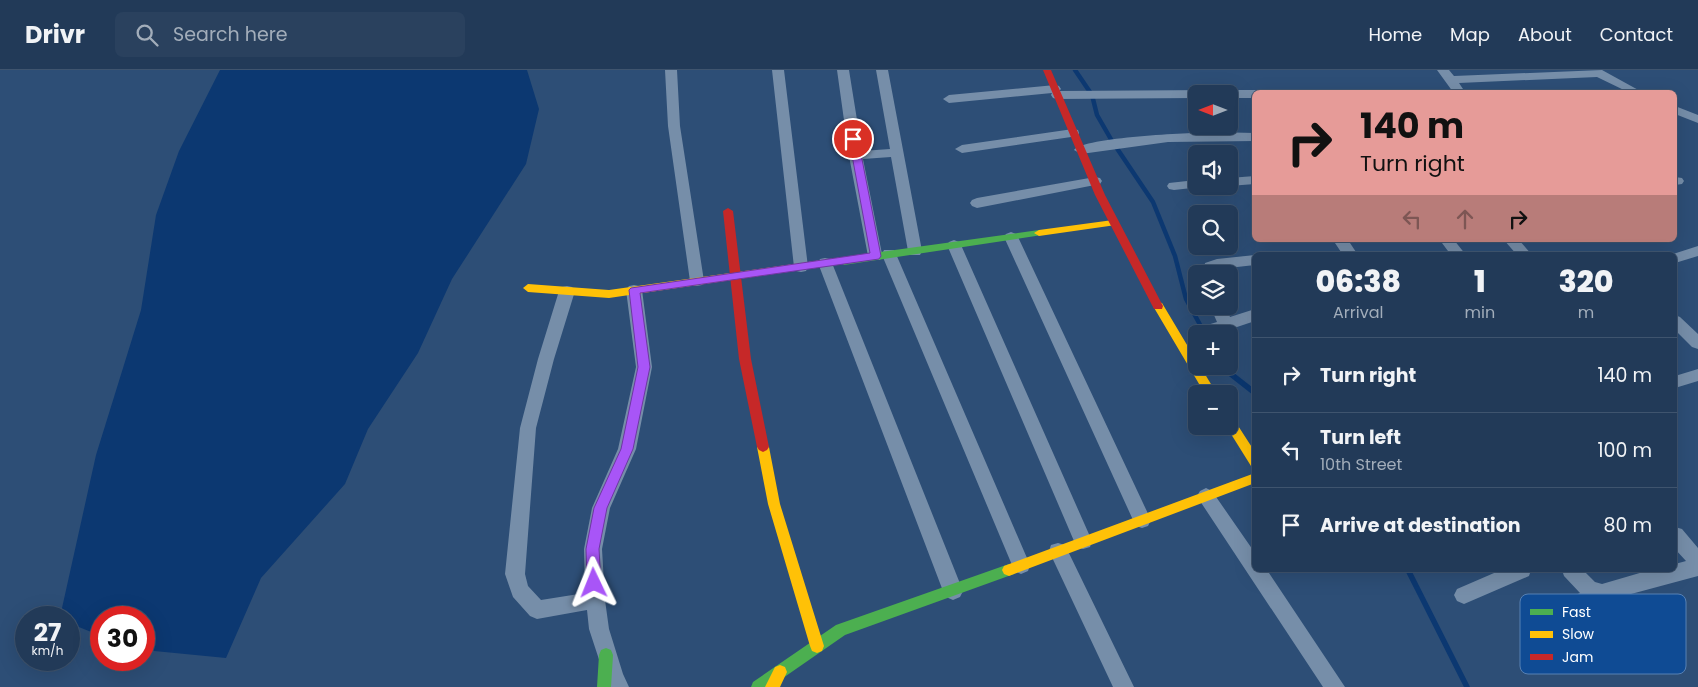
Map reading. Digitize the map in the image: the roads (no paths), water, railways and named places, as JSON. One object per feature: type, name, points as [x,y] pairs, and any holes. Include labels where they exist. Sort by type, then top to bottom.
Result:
[{"type":"street","points":[[670,70],[676,146],[697,281]]},
{"type":"street","points":[[778,70],[801,267]]},
{"type":"street","points":[[843,70],[856,156],[882,255],[1021,565]]},
{"type":"street","points":[[882,70],[915,251]]},
{"type":"street","points":[[1047,70],[1113,223],[1174,337],[1205,385]]},
{"type":"street","points":[[1446,75],[1595,71],[1632,90]]},
{"type":"street","points":[[1446,75],[1457,90]]},
{"type":"street","points":[[949,99],[1056,92],[1083,94],[1188,94]]},
{"type":"street","points":[[1238,94],[1252,94]]},
{"type":"street","points":[[1677,111],[1698,119]]},
{"type":"street","points":[[962,149],[1073,133]]},
{"type":"street","points":[[1081,150],[1121,143],[1210,135],[1252,137]]},
{"type":"street","points":[[856,156],[898,152]]},
{"type":"street","points":[[1238,181],[1252,180]]},
{"type":"street","points":[[977,203],[1095,181]]},
{"type":"street","points":[[1174,186],[1188,185]]},
{"type":"street","points":[[728,211],[745,358],[774,504],[816,646]]},
{"type":"street","points":[[528,288],[609,294],[1113,223]]},
{"type":"street","points":[[1011,237],[1142,520]]},
{"type":"street","points":[[1513,242],[1522,252]]},
{"type":"street","points":[[1449,243],[1456,252]]},
{"type":"street","points":[[954,245],[1083,541]]},
{"type":"street","points":[[1677,257],[1698,251]]},
{"type":"street","points":[[1215,265],[1252,260]]},
{"type":"street","points":[[825,263],[953,591]]},
{"type":"street","points":[[619,687],[606,655],[594,600],[593,549],[601,508],[627,449],[644,367],[634,290]]},
{"type":"street","points":[[566,291],[528,428],[515,574],[520,591],[537,610],[594,600]]},
{"type":"street","points":[[1225,325],[1252,316]]},
{"type":"street","points":[[1677,323],[1698,343]]},
{"type":"street","points":[[1174,337],[1188,335]]},
{"type":"street","points":[[1677,381],[1698,375]]},
{"type":"street","points":[[1238,435],[1252,457]]},
{"type":"street","points":[[758,687],[841,630],[953,591],[1252,479]]},
{"type":"street","points":[[1206,496],[1252,564]]},
{"type":"street","points":[[1677,536],[1698,562]]},
{"type":"street","points":[[1058,551],[1124,687]]},
{"type":"street","points":[[1677,572],[1698,567]]},
{"type":"street","points":[[1257,572],[1335,687]]},
{"type":"street","points":[[1464,595],[1517,572]]},
{"type":"street","points":[[1573,572],[1587,588],[1594,593],[1602,593],[1675,572]]},
{"type":"street","points":[[604,687],[606,655]]},
{"type":"street","points":[[772,687],[780,672]]},
{"type":"water","points":[[220,70],[527,70],[539,109],[526,164],[452,279],[418,353],[368,429],[345,484],[261,578],[226,658],[155,651],[155,606],[90,606],[90,632],[80,627],[80,606],[62,606],[96,455],[141,310],[156,215],[179,151]]},
{"type":"waterway","points":[[1075,70],[1092,95],[1097,115],[1112,141],[1153,202],[1175,256],[1186,299],[1200,325]]},
{"type":"waterway","points":[[1232,375],[1252,391]]},
{"type":"waterway","points":[[1409,572],[1467,687]]}]
